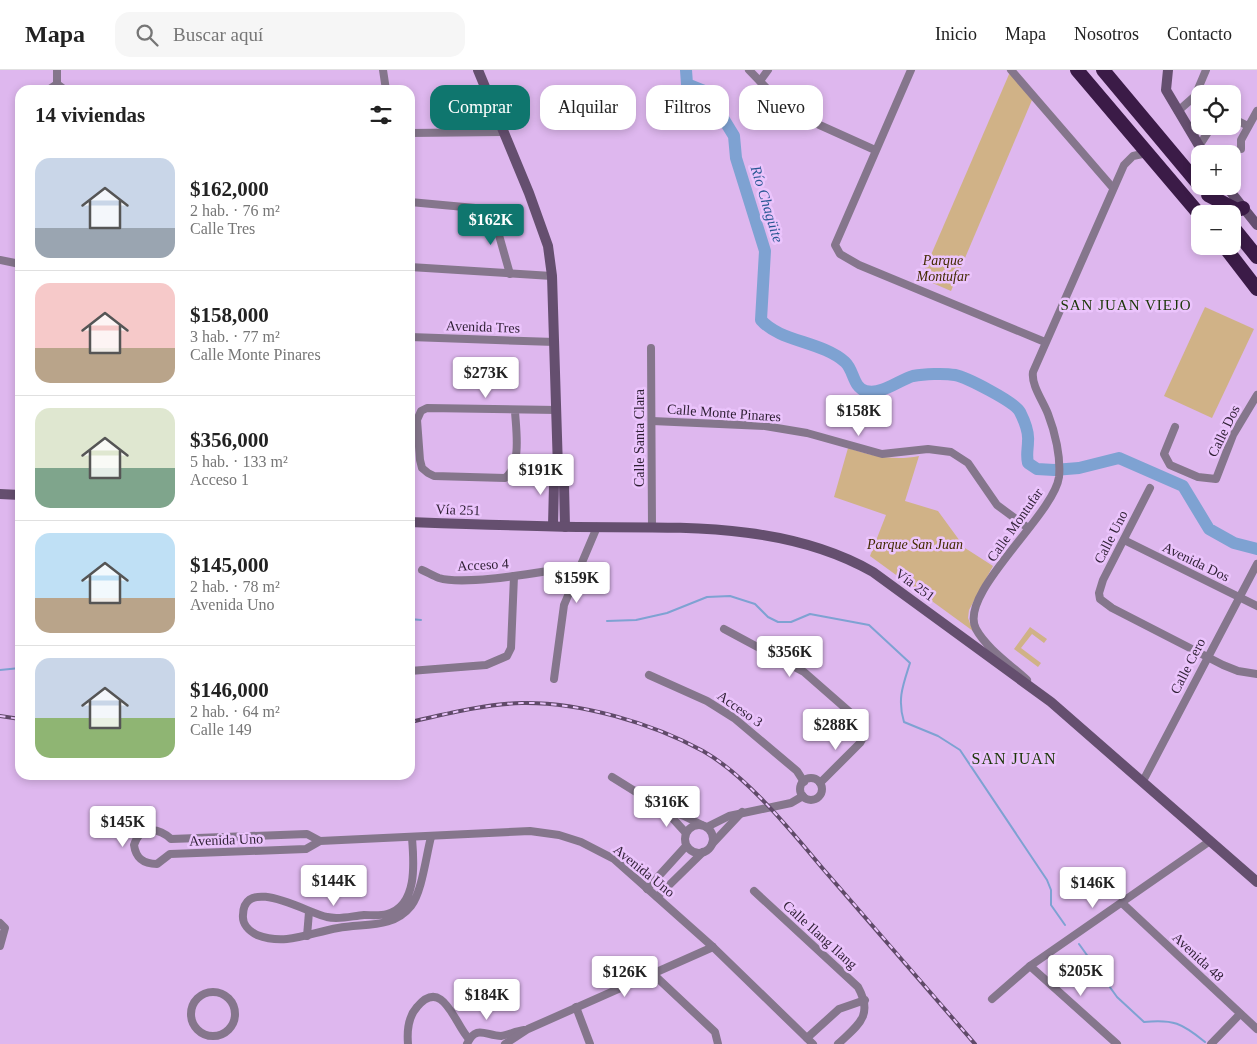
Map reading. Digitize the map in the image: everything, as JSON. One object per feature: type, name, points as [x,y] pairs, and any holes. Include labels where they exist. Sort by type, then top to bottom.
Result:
[{"type":"highway","points":[[1077,70],[1191,205]]},
{"type":"highway","points":[[1103,70],[1191,175]]},
{"type":"highway","points":[[1208,195],[1215,205]]},
{"type":"highway","points":[[1213,195],[1238,210],[1243,208]]},
{"type":"highway","points":[[1241,237],[1257,257]]},
{"type":"highway","points":[[1231,255],[1257,289]]},
{"type":"main road","points":[[478,70],[544,232],[551,258],[558,410],[558,469],[554,484],[553,526]]},
{"type":"main road","points":[[1168,70],[1166,90],[1199,145]]},
{"type":"main road","points":[[1233,195],[1257,225]]},
{"type":"main road","points":[[558,469],[564,484],[565,527]]},
{"type":"main road","points":[[0,494],[15,495]]},
{"type":"main road","name":"Vía 251","points":[[415,522],[652,528],[772,535],[852,560],[873,572],[1051,702],[1144,781],[1257,882]]},
{"type":"street","points":[[54,85],[57,84],[57,70]]},
{"type":"street","points":[[383,70],[385,85]]},
{"type":"street","points":[[749,70],[783,105],[804,118],[874,150]]},
{"type":"street","points":[[760,81],[768,70]]},
{"type":"street","points":[[911,70],[874,150],[835,245],[840,254],[859,265],[1045,342]]},
{"type":"street","points":[[1011,70],[1113,188]]},
{"type":"street","points":[[1201,85],[1206,70]]},
{"type":"street","points":[[1178,111],[1191,101]]},
{"type":"street","points":[[1241,145],[1241,140],[1257,112]]},
{"type":"street","points":[[1241,122],[1248,126]]},
{"type":"street","points":[[415,133],[504,132]]},
{"type":"street","name":"Calle Montufar","points":[[1051,702],[985,640],[976,628],[972,613],[979,598],[1052,495],[1058,479],[1059,467],[1048,416],[1033,381],[1033,372],[1113,188],[1128,160],[1147,153]]},
{"type":"street","points":[[415,202],[486,208],[493,214],[510,274]]},
{"type":"street","points":[[0,260],[15,263]]},
{"type":"street","points":[[415,267],[552,276]]},
{"type":"street","name":"Avenida Tres","points":[[415,338],[555,342]]},
{"type":"street","name":"Calle Santa Clara","points":[[651,348],[652,528]]},
{"type":"street","name":"Calle Dos","points":[[1175,427],[1164,454],[1170,464],[1198,476],[1216,479],[1233,436],[1257,395]]},
{"type":"street","points":[[515,411],[516,445],[513,468],[510,474],[498,479],[434,476],[422,468],[417,420],[421,411],[427,408],[515,411],[558,410]]},
{"type":"street","name":"Calle Monte Pinares","points":[[652,421],[766,426],[807,433],[882,454],[928,449],[950,452],[968,463],[997,505],[1028,528]]},
{"type":"street","name":"Calle Uno","points":[[1150,488],[1103,580],[1099,593],[1100,598],[1112,608],[1207,656]]},
{"type":"street","points":[[554,679],[564,606],[597,527]]},
{"type":"street","name":"Avenida Dos","points":[[1124,540],[1257,606]]},
{"type":"street","name":"Calle Cero","points":[[1144,781],[1207,656],[1257,564]]},
{"type":"street","name":"Acceso 4","points":[[422,570],[440,578],[454,580],[514,576],[548,571]]},
{"type":"street","points":[[415,671],[486,665],[507,656],[511,648],[514,576]]},
{"type":"street","points":[[724,629],[804,672],[860,720],[864,736],[860,743],[820,783]]},
{"type":"street","points":[[1207,656],[1238,671],[1257,674]]},
{"type":"street","name":"Acceso 3","points":[[649,675],[707,701],[734,718],[797,772],[804,782]]},
{"type":"street","points":[[612,777],[665,810],[684,816],[704,826],[711,832],[712,844]]},
{"type":"street","points":[[812,779],[820,783],[822,788],[820,796],[811,800],[803,796],[801,791],[804,782],[812,779]]},
{"type":"street","points":[[686,834],[695,825],[704,826],[742,812],[791,803],[803,796]]},
{"type":"street","points":[[647,889],[686,846],[686,834],[665,810]]},
{"type":"street","points":[[657,897],[742,812]]},
{"type":"street","name":"Avenida Uno","points":[[320,841],[306,834],[170,839],[164,832],[147,830],[140,834],[134,845],[138,858],[143,862],[157,864],[170,854],[306,849],[320,841],[431,838],[530,832],[560,834],[581,842],[614,859],[713,947],[810,1041]]},
{"type":"street","points":[[412,838],[414,866],[412,883],[406,899],[396,910],[386,914],[336,918],[309,912],[275,898],[261,896],[252,899],[244,907],[242,915],[244,924],[252,932],[267,939],[280,941],[340,928],[385,923],[400,916],[414,901],[421,884],[431,838]]},
{"type":"street","points":[[992,999],[1030,966],[1210,841]]},
{"type":"street","points":[[686,846],[696,853],[703,852]]},
{"type":"street","points":[[412,883],[421,884]]},
{"type":"street","name":"Calle Ilang Ilang","points":[[754,892],[846,974],[858,987],[865,1000]]},
{"type":"street","name":"Avenida 48","points":[[1122,903],[1257,1029]]},
{"type":"street","points":[[307,936],[309,912]]},
{"type":"street","points":[[364,915],[364,926]]},
{"type":"street","points":[[0,946],[2,925]]},
{"type":"street","points":[[505,1044],[528,1029],[713,947]]},
{"type":"street","points":[[1030,966],[1117,1044]]},
{"type":"street","points":[[652,973],[715,1032],[718,1044]]},
{"type":"street","points":[[219,992],[227,996],[236,1009],[233,1024],[226,1032],[219,1036],[211,1036],[201,1032],[192,1020],[194,1003],[205,993],[219,992]]},
{"type":"street","points":[[408,1044],[407,1032],[415,1010],[422,1002],[431,998],[441,999],[449,1005],[468,1041],[474,1034],[485,1032],[502,1036],[528,1029]]},
{"type":"street","points":[[810,1041],[839,1009],[865,1000],[866,1009],[861,1021],[838,1044]]},
{"type":"street","points":[[576,1007],[590,1044]]},
{"type":"street","points":[[1211,1044],[1240,1014]]},
{"type":"street","points":[[219,1036],[222,1044]]},
{"type":"green space","name":"Parque Montufar","points":[[1010,72],[1032,100],[951,291],[921,278]]},
{"type":"green space","points":[[1205,307],[1254,329],[1212,418],[1164,396]]},
{"type":"green space","name":"Parque San Juan","points":[[848,448],[883,457],[919,456],[905,501],[938,511],[965,548],[993,566],[969,610],[968,618],[973,631],[870,556],[886,515],[834,497]]},
{"type":"green space","points":[[1030,627],[1047,639],[1044,643],[1032,634],[1021,648],[1041,663],[1038,667],[1014,649]]},
{"type":"waterway","name":"Río Chagüite","points":[[686,70],[687,84],[707,92],[734,136],[736,158],[765,251],[761,320],[769,327],[779,333],[835,355],[848,365],[858,386],[866,391],[878,391],[913,376],[950,374],[969,380],[1000,396],[1020,412],[1028,434],[1028,463],[1037,469],[1079,468],[1119,458],[1183,486],[1209,529],[1234,543],[1257,549]]},
{"type":"waterway","points":[[607,621],[636,620],[667,613],[707,597],[730,596],[755,604],[768,617],[778,622],[791,622],[810,614],[869,625],[910,663],[901,699],[904,722],[938,736],[960,750],[1047,880],[1051,890],[1051,905],[1065,925]]},
{"type":"waterway","points":[[415,619],[421,620]]},
{"type":"waterway","points":[[0,670],[15,668]]},
{"type":"waterway","points":[[1079,944],[1117,997],[1144,1022],[1163,1021],[1177,1024],[1190,1030],[1205,1042]]},
{"type":"railway","points":[[415,721],[494,705],[522,703],[568,706],[639,723],[703,751],[736,775],[768,806],[975,1044]]},
{"type":"railway","points":[[0,716],[15,718]]},
{"type":"district","name":"SAN JUAN VIEJO","points":[[1126,305]]},
{"type":"district","name":"SAN JUAN","points":[[1014,758]]}]
